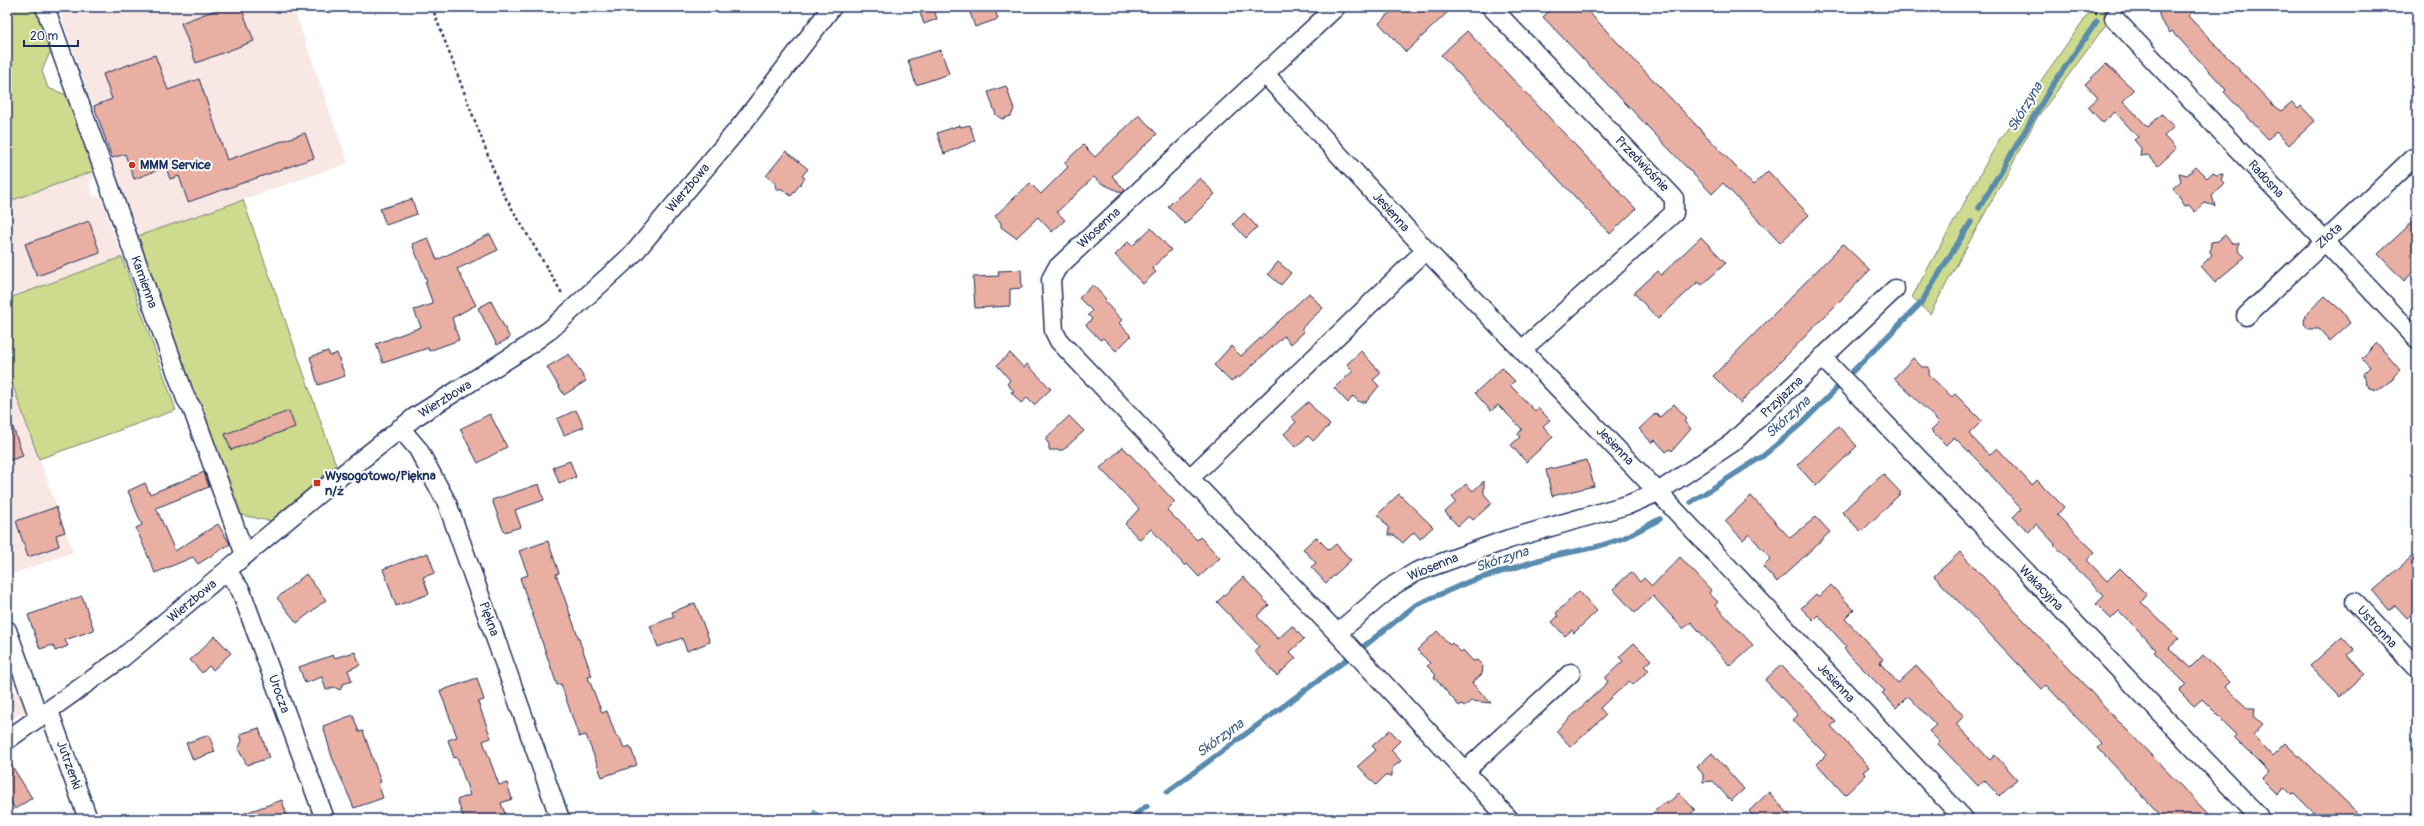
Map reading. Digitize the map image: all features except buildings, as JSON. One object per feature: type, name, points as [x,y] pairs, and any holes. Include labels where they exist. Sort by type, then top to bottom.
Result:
[{"type":"street","name":"Kamienna","points":[[45,7],[186,399],[192,408],[245,555]]},
{"type":"street","name":"Wierzbowa","points":[[7,740],[122,658],[400,428],[552,330],[634,253],[743,123],[832,7]]},
{"type":"street","name":"Wiosenna","points":[[1336,7],[1057,268],[1051,279],[1054,331],[1059,341],[1338,633],[1510,819]]},
{"type":"street","name":"Przedwiośnie","points":[[1491,7],[1674,198],[1674,213],[1523,349]]},
{"type":"street","name":"Radosna","points":[[2114,18],[2417,339]]},
{"type":"street","name":"Jesienna","points":[[1265,74],[1426,250],[1523,349],[1964,819]]},
{"type":"street","name":"Złota","points":[[2246,316],[2324,240],[2413,158]]},
{"type":"street","points":[[1190,478],[1426,250]]},
{"type":"street","name":"Przyjazna","points":[[1658,492],[1732,444],[1895,289]]},
{"type":"street","name":"Wakacyjna","points":[[1822,357],[2261,819]]},
{"type":"street","name":"Piękna","points":[[400,428],[418,449],[447,503],[560,819]]},
{"type":"street","name":"Wiosenna","points":[[1338,633],[1394,584],[1416,572],[1509,539],[1630,504],[1658,492]]},
{"type":"street","name":"Urocza","points":[[227,571],[241,591],[325,819]]},
{"type":"street","name":"Ustronna","points":[[2354,602],[2417,668]]},
{"type":"street","name":"Jutrzenki","points":[[7,630],[88,819]]},
{"type":"street","points":[[1465,771],[1571,673]]},
{"type":"path","points":[[432,7],[501,190],[565,300]]},
{"type":"shaded area","points":[[58,7],[293,7],[348,163],[138,236]]},
{"type":"shaded area","points":[[92,172],[94,178],[89,184],[93,196],[101,197],[122,257],[7,299],[7,202]]},
{"type":"shaded area","points":[[7,369],[73,552],[7,576]]},
{"type":"shaded area","points":[[7,674],[14,694],[19,693],[26,711],[7,722]]},
{"type":"green space","points":[[7,7],[36,7],[51,50],[42,71],[48,88],[67,95],[94,171],[7,202]]},
{"type":"green space","points":[[2093,7],[2119,7],[2037,118],[1930,314],[1912,297],[1999,140]]},
{"type":"green space","points":[[243,200],[336,465],[270,521],[236,514],[138,236]]},
{"type":"green space","points":[[122,257],[176,410],[39,459],[7,369],[7,299]]},
{"type":"water","points":[[814,811],[827,819],[810,819]]},
{"type":"waterway","name":"Skórzyna","points":[[1979,208],[2052,86],[2097,21]]},
{"type":"waterway","name":"Skórzyna","points":[[1853,371],[1921,303],[1971,222]]},
{"type":"waterway","name":"Skórzyna","points":[[1691,502],[1763,456],[1801,424],[1839,386]]},
{"type":"waterway","name":"Skórzyna","points":[[1363,647],[1416,605],[1468,582],[1552,556],[1596,547],[1624,538],[1660,519]]},
{"type":"waterway","name":"Skórzyna","points":[[1167,792],[1346,660]]},
{"type":"waterway","name":"Skórzyna","points":[[1129,819],[1147,806]]},
{"type":"place","name":"MMM Service","points":[[132,165]]},
{"type":"place","name":"Wysogotowo/Piękna n/ż","points":[[317,483]]}]
